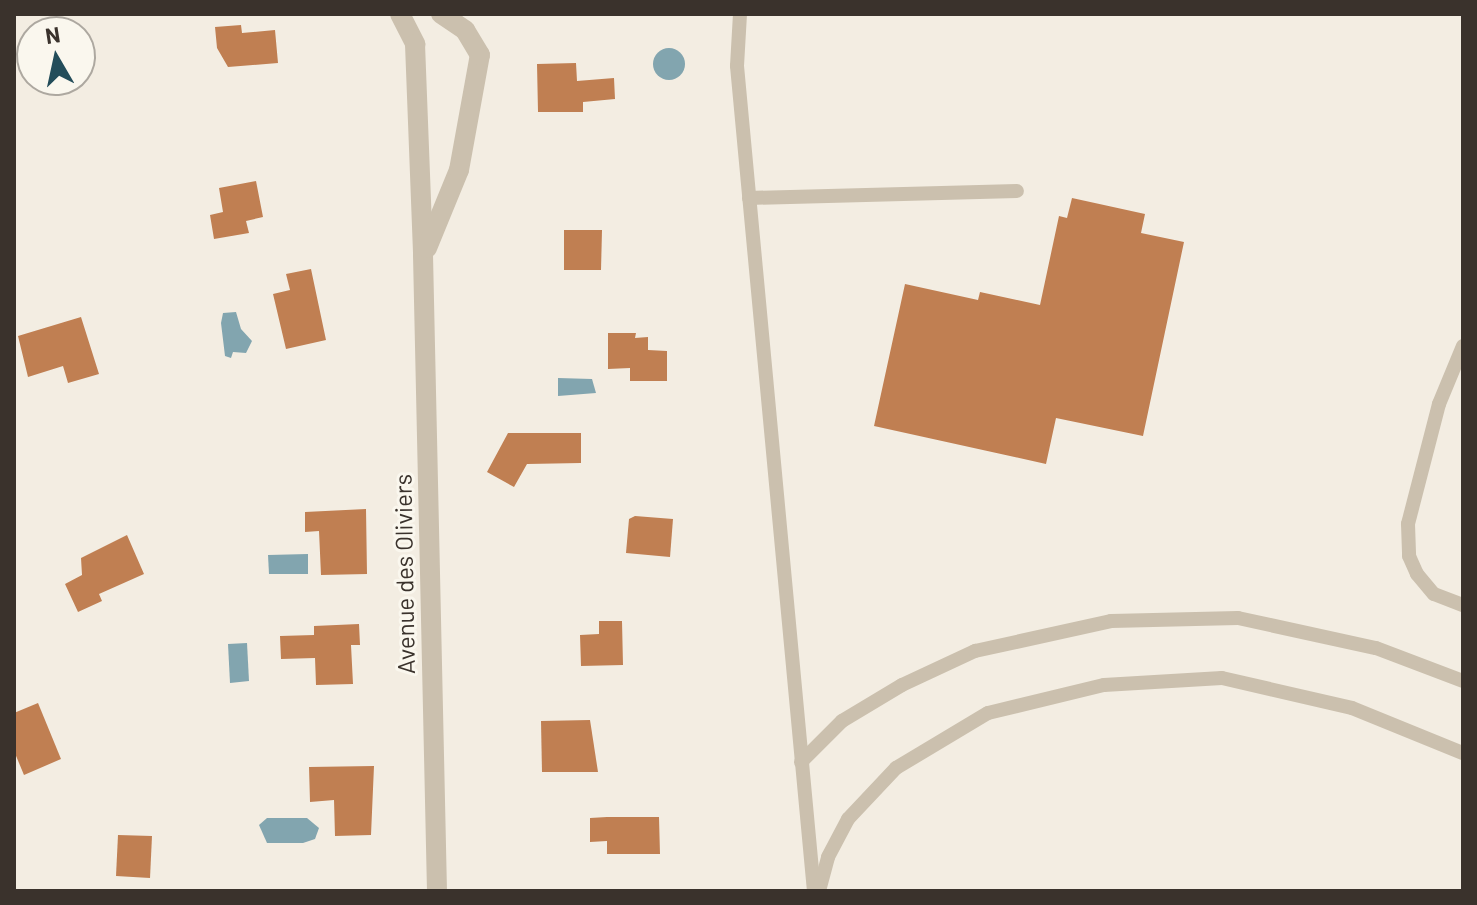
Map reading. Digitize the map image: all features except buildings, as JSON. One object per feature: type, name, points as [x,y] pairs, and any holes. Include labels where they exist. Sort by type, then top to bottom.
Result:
[{"type":"street","name":"Avenue des Oliviers","points":[[400,14],[415,44],[423,255],[437,891]]},
{"type":"street","name":"Avenue des Oliviers","points":[[423,255],[459,170],[480,55],[465,30],[441,14]]},
{"type":"lane","points":[[740,14],[737,66],[801,762],[816,891]]},
{"type":"lane","points":[[749,198],[1017,191]]},
{"type":"lane","points":[[1463,346],[1439,404],[1408,524],[1409,556],[1417,574],[1434,594],[1463,605]]},
{"type":"lane","points":[[801,762],[842,721],[902,685],[975,651],[1111,621],[1238,618],[1376,648],[1463,681]]},
{"type":"lane","points":[[816,891],[828,857],[848,819],[896,768],[988,713],[1104,685],[1222,678],[1352,708],[1463,753]]},
{"type":"water","points":[[669,48],[680,53],[685,64],[680,75],[669,80],[658,75],[653,64],[658,53]]},
{"type":"water","points":[[236,312],[241,329],[252,341],[246,353],[233,352],[231,358],[225,356],[221,323],[223,313]]},
{"type":"water","points":[[558,378],[592,379],[596,393],[558,396]]},
{"type":"water","points":[[308,554],[308,574],[269,574],[268,555]]},
{"type":"water","points":[[247,643],[249,681],[230,683],[228,644]]},
{"type":"water","points":[[267,818],[307,818],[319,828],[315,839],[303,843],[267,843],[259,825]]}]
